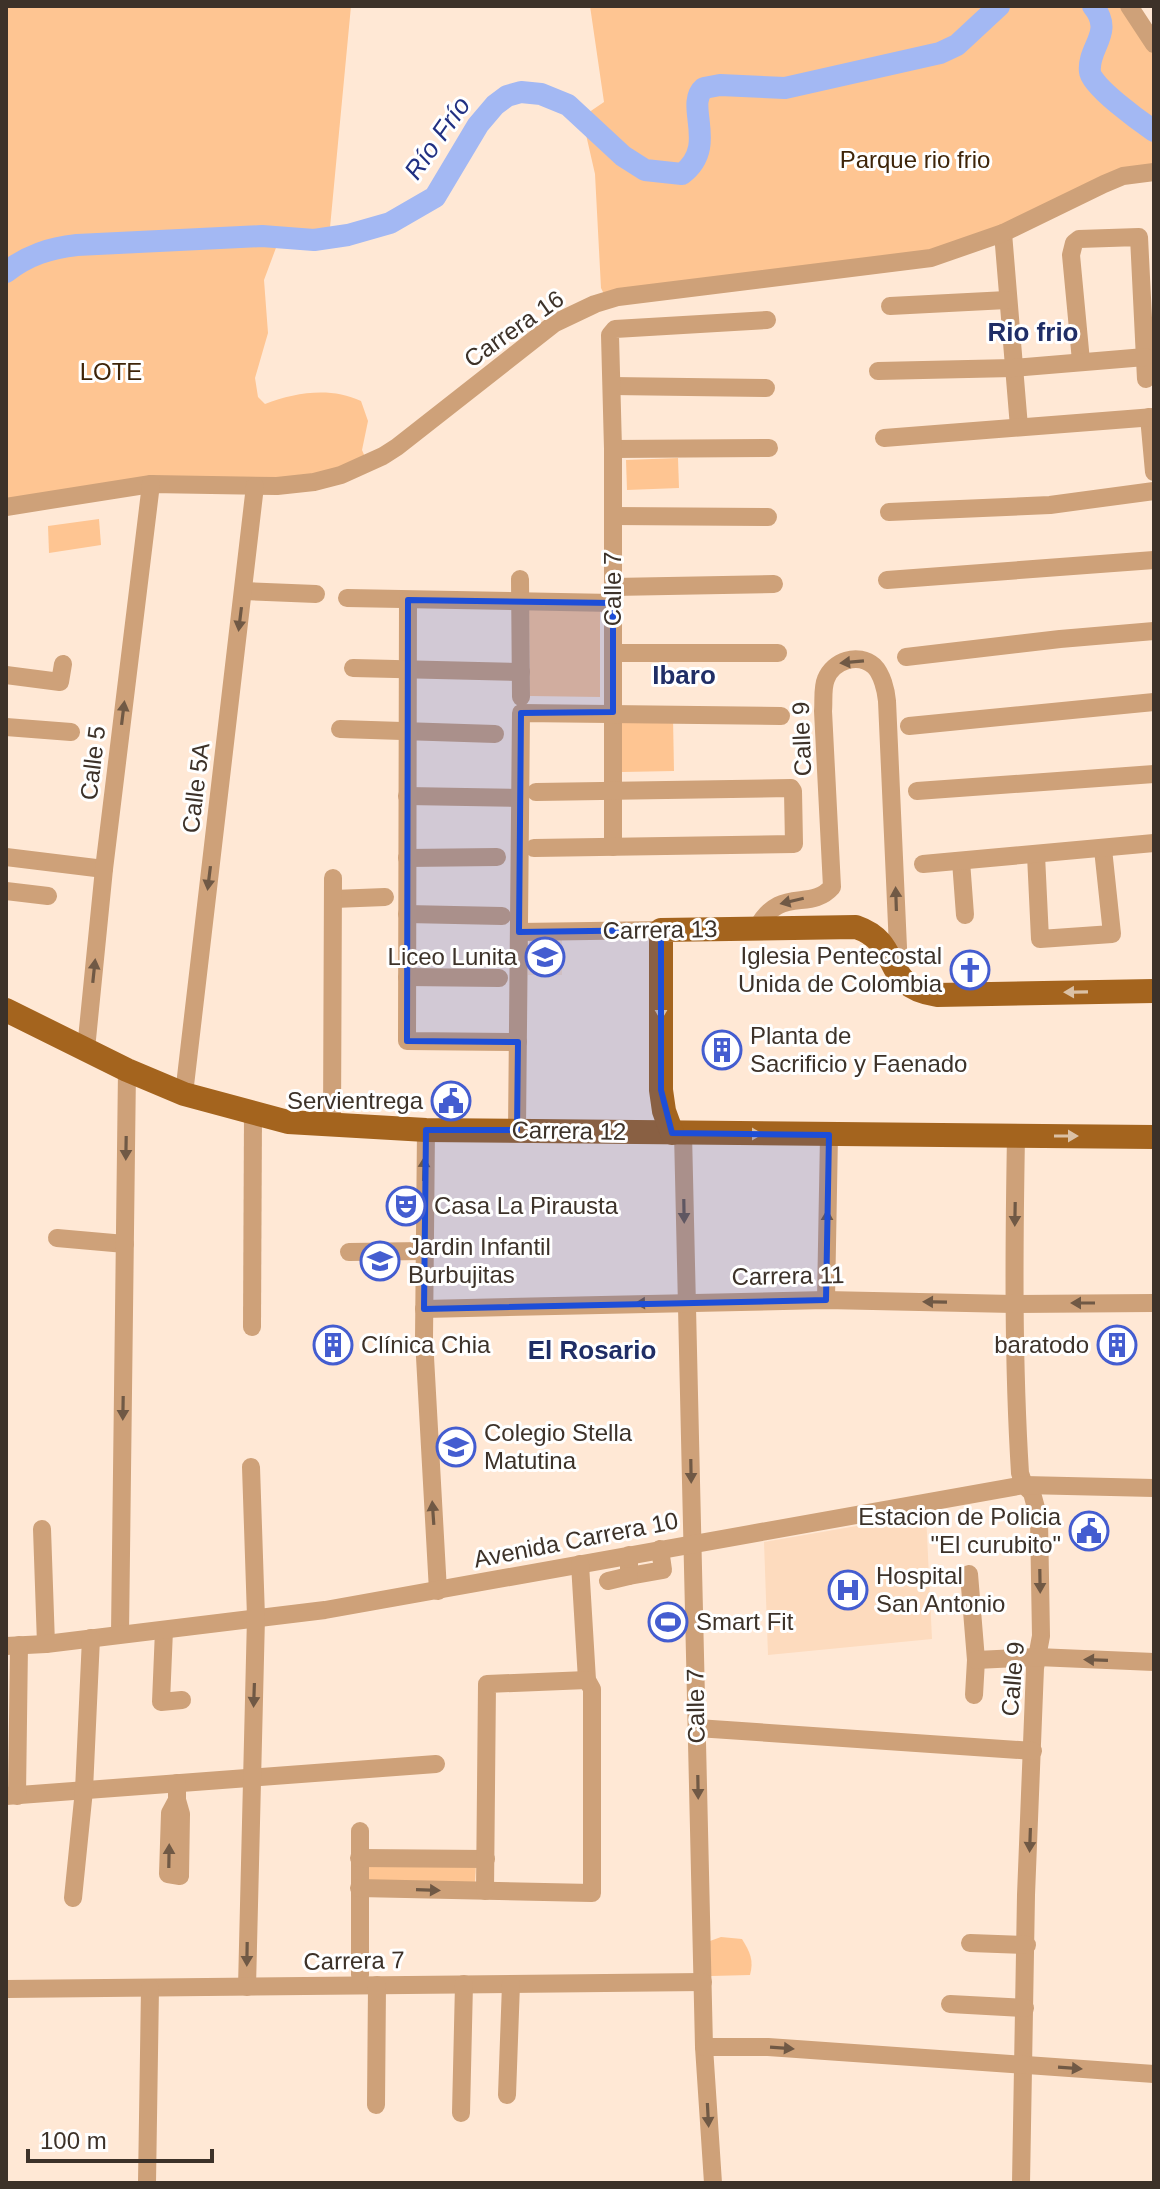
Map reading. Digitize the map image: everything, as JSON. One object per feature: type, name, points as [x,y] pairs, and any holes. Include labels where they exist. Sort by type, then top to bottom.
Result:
[{"type":"main road","name":"Carrera 13","points":[[661,930],[846,926],[864,930],[883,945],[899,977]]},
{"type":"main road","name":"Calle 7","points":[[661,930],[661,1090],[664,1111],[677,1133]]},
{"type":"main road","points":[[899,977],[919,992],[937,995],[1154,991]]},
{"type":"main road","name":"Carrera 12","points":[[6,1010],[127,1070],[184,1094],[288,1122],[426,1130],[1154,1137]]},
{"type":"street","points":[[1129,6],[1154,44]]},
{"type":"street","name":"Carrera 16","points":[[6,507],[151,484],[255,486],[328,479],[383,456],[545,330],[607,300],[919,260],[950,253],[1003,233],[1123,176],[1154,172]]},
{"type":"street","points":[[1003,233],[1019,427]]},
{"type":"street","points":[[1081,361],[1071,255],[1074,243],[1079,239],[1139,237],[1146,379]]},
{"type":"street","points":[[890,306],[1007,300]]},
{"type":"street","name":"Calle 7","points":[[613,847],[612,331],[767,320]]},
{"type":"street","points":[[878,371],[1013,368],[1145,357]]},
{"type":"street","points":[[612,386],[766,388]]},
{"type":"street","points":[[884,438],[1151,417],[1154,472]]},
{"type":"street","points":[[613,449],[769,448]]},
{"type":"street","name":"Calle 5","points":[[86,1049],[104,869],[151,484]]},
{"type":"street","name":"Calle 5A","points":[[184,1094],[255,486]]},
{"type":"street","points":[[889,512],[1050,505],[1154,491]]},
{"type":"street","points":[[613,516],[768,517]]},
{"type":"street","points":[[887,580],[1154,560]]},
{"type":"street","points":[[517,1130],[519,932],[528,795],[521,705],[520,579]]},
{"type":"street","points":[[347,598],[520,601],[774,584]]},
{"type":"street","points":[[243,591],[316,594]]},
{"type":"street","points":[[408,600],[407,1041],[518,1042]]},
{"type":"street","points":[[906,657],[1154,631]]},
{"type":"street","points":[[613,653],[778,653]]},
{"type":"street","name":"Calle 9","points":[[757,928],[769,910],[779,904],[823,895],[832,887],[824,683],[831,669],[841,662],[865,661],[875,667],[885,687],[887,701],[899,977]]},
{"type":"street","points":[[6,675],[60,682],[63,664]]},
{"type":"street","points":[[353,668],[521,672]]},
{"type":"street","points":[[909,726],[1154,702]]},
{"type":"street","points":[[521,705],[613,712],[781,716]]},
{"type":"street","points":[[6,727],[71,732]]},
{"type":"street","points":[[340,729],[495,734]]},
{"type":"street","points":[[917,791],[1154,774]]},
{"type":"street","points":[[407,796],[792,789],[794,844],[534,848]]},
{"type":"street","points":[[923,864],[1154,843]]},
{"type":"street","points":[[1036,855],[1040,939],[1112,934],[1103,849]]},
{"type":"street","points":[[6,857],[104,869]]},
{"type":"street","points":[[407,858],[497,857]]},
{"type":"street","points":[[961,861],[965,915]]},
{"type":"street","points":[[332,1125],[333,878]]},
{"type":"street","points":[[6,891],[48,896]]},
{"type":"street","points":[[334,899],[385,897]]},
{"type":"street","points":[[407,914],[502,916]]},
{"type":"street","name":"Carrera 13","points":[[519,932],[661,930]]},
{"type":"street","points":[[407,977],[499,978]]},
{"type":"street","points":[[120,1634],[127,1070]]},
{"type":"street","points":[[252,1327],[253,1114]]},
{"type":"street","points":[[426,1130],[424,1309],[438,1591]]},
{"type":"street","name":"Calle 7","points":[[677,1133],[686,1302],[704,2047],[713,2183]]},
{"type":"street","points":[[826,1300],[829,1135]]},
{"type":"street","name":"Calle 9","points":[[1016,1136],[1013,1304],[1020,1473],[1024,1485],[1032,1493],[1039,1519],[1041,1636],[1037,1657],[1026,1895],[1021,2183]]},
{"type":"street","points":[[57,1238],[125,1244]]},
{"type":"street","points":[[349,1252],[423,1251]]},
{"type":"street","name":"Carrera 11","points":[[424,1309],[826,1300],[1154,1303]]},
{"type":"street","points":[[247,1987],[256,1617],[251,1467]]},
{"type":"street","name":"Avenida Carrera 10","points":[[12,1645],[46,1644],[325,1610],[1024,1485],[1154,1488]]},
{"type":"street","points":[[42,1529],[46,1644]]},
{"type":"street","points":[[608,1581],[663,1570],[660,1549]]},
{"type":"street","points":[[629,1555],[629,1576]]},
{"type":"street","points":[[359,1888],[587,1892],[592,1689],[587,1680],[580,1564]]},
{"type":"street","name":"Calle 9","points":[[969,1574],[976,1660],[974,1695]]},
{"type":"street","points":[[164,1630],[161,1702],[182,1700]]},
{"type":"street","points":[[73,1898],[84,1790],[91,1638]]},
{"type":"street","points":[[12,1645],[12,1796],[84,1790],[177,1791],[251,1777],[436,1764]]},
{"type":"street","points":[[976,1660],[1037,1657],[1154,1662]]},
{"type":"street","points":[[493,1684],[587,1680]]},
{"type":"street","points":[[491,1891],[486,1859],[493,1684]]},
{"type":"street","points":[[491,1891],[493,1684]]},
{"type":"street","points":[[697,1728],[1033,1751]]},
{"type":"street","points":[[360,1831],[360,1975]]},
{"type":"street","points":[[359,1858],[486,1859]]},
{"type":"street","points":[[970,1943],[1027,1945]]},
{"type":"street","name":"Carrera 7","points":[[6,1989],[703,1982]]},
{"type":"street","points":[[461,2113],[464,1984]]},
{"type":"street","points":[[507,2095],[511,1984]]},
{"type":"street","points":[[376,2105],[377,1985]]},
{"type":"street","points":[[147,2183],[150,1988]]},
{"type":"street","points":[[950,2004],[1025,2008]]},
{"type":"street","points":[[704,2047],[768,2047],[1154,2074]]},
{"type":"highlighted area","points":[[408,600],[613,603],[613,712],[521,713],[519,932],[661,930],[661,1090],[672,1133],[829,1135],[826,1300],[424,1309],[426,1130],[517,1130],[518,1042],[407,1041]]},
{"type":"shaded area","name":"Liceo Lunita","points":[[529,939],[562,939],[562,975],[528,975]]},
{"type":"shaded area","name":"Hospital San Antonio","points":[[926,1514],[932,1639],[768,1655],[764,1542]]},
{"type":"green space","name":"LOTE","points":[[6,6],[351,6],[329,238],[280,237],[264,280],[268,333],[255,378],[258,397],[265,404],[289,396],[313,393],[338,394],[361,401],[368,421],[362,450],[368,464],[355,470],[224,486],[6,507]]},
{"type":"green space","name":"Parque rio frio","points":[[590,6],[1129,6],[1154,44],[1154,172],[969,247],[607,300],[601,288],[595,174],[582,117],[604,102]]},
{"type":"green space","points":[[678,458],[679,488],[627,490],[626,460]]},
{"type":"green space","points":[[99,519],[101,545],[49,553],[48,526]]},
{"type":"green space","points":[[529,605],[600,605],[600,697],[530,696]]},
{"type":"green space","points":[[673,717],[674,771],[622,772],[621,718]]},
{"type":"green space","points":[[366,1864],[476,1864],[475,1884],[365,1880]]},
{"type":"green space","points":[[721,1937],[742,1939],[752,1965],[750,1975],[711,1976],[710,1941]]},
{"type":"waterway","name":"Río Frío","points":[[6,272],[40,253],[77,245],[262,236],[314,240],[348,235],[390,223],[435,197],[478,125],[495,105],[507,96],[521,92],[541,94],[568,105],[623,156],[645,170],[682,174],[693,163],[698,151],[697,105],[704,88],[720,85],[785,88],[940,53],[957,45],[999,6]]},
{"type":"waterway","name":"Río Frío","points":[[1093,6],[1099,16],[1101,32],[1092,55],[1090,72],[1099,86],[1154,131]]},
{"type":"place","name":"Liceo Lunita","points":[[545,957]]},
{"type":"place","name":"Iglesia Pentecostal Unida de Colombia","points":[[970,970]]},
{"type":"place","name":"Planta de Sacrificio y Faenado","points":[[722,1050]]},
{"type":"place","name":"Servientrega","points":[[451,1101]]},
{"type":"place","name":"Casa La Pirausta","points":[[406,1206]]},
{"type":"place","name":"Jardin Infantil Burbujitas","points":[[380,1261]]},
{"type":"place","name":"Clínica Chia","points":[[333,1345]]},
{"type":"place","name":"baratodo","points":[[1117,1345]]},
{"type":"place","name":"Colegio Stella Matutina","points":[[456,1447]]},
{"type":"place","name":"Estacion de Policia \"El curubito\"","points":[[1089,1531]]},
{"type":"place","name":"Hospital San Antonio","points":[[848,1590]]},
{"type":"place","name":"Smart Fit","points":[[668,1622]]},
{"type":"district","name":"Rio frio","points":[[1033,332]]},
{"type":"district","name":"Ibaro","points":[[684,675]]},
{"type":"district","name":"El Rosario","points":[[592,1350]]}]
